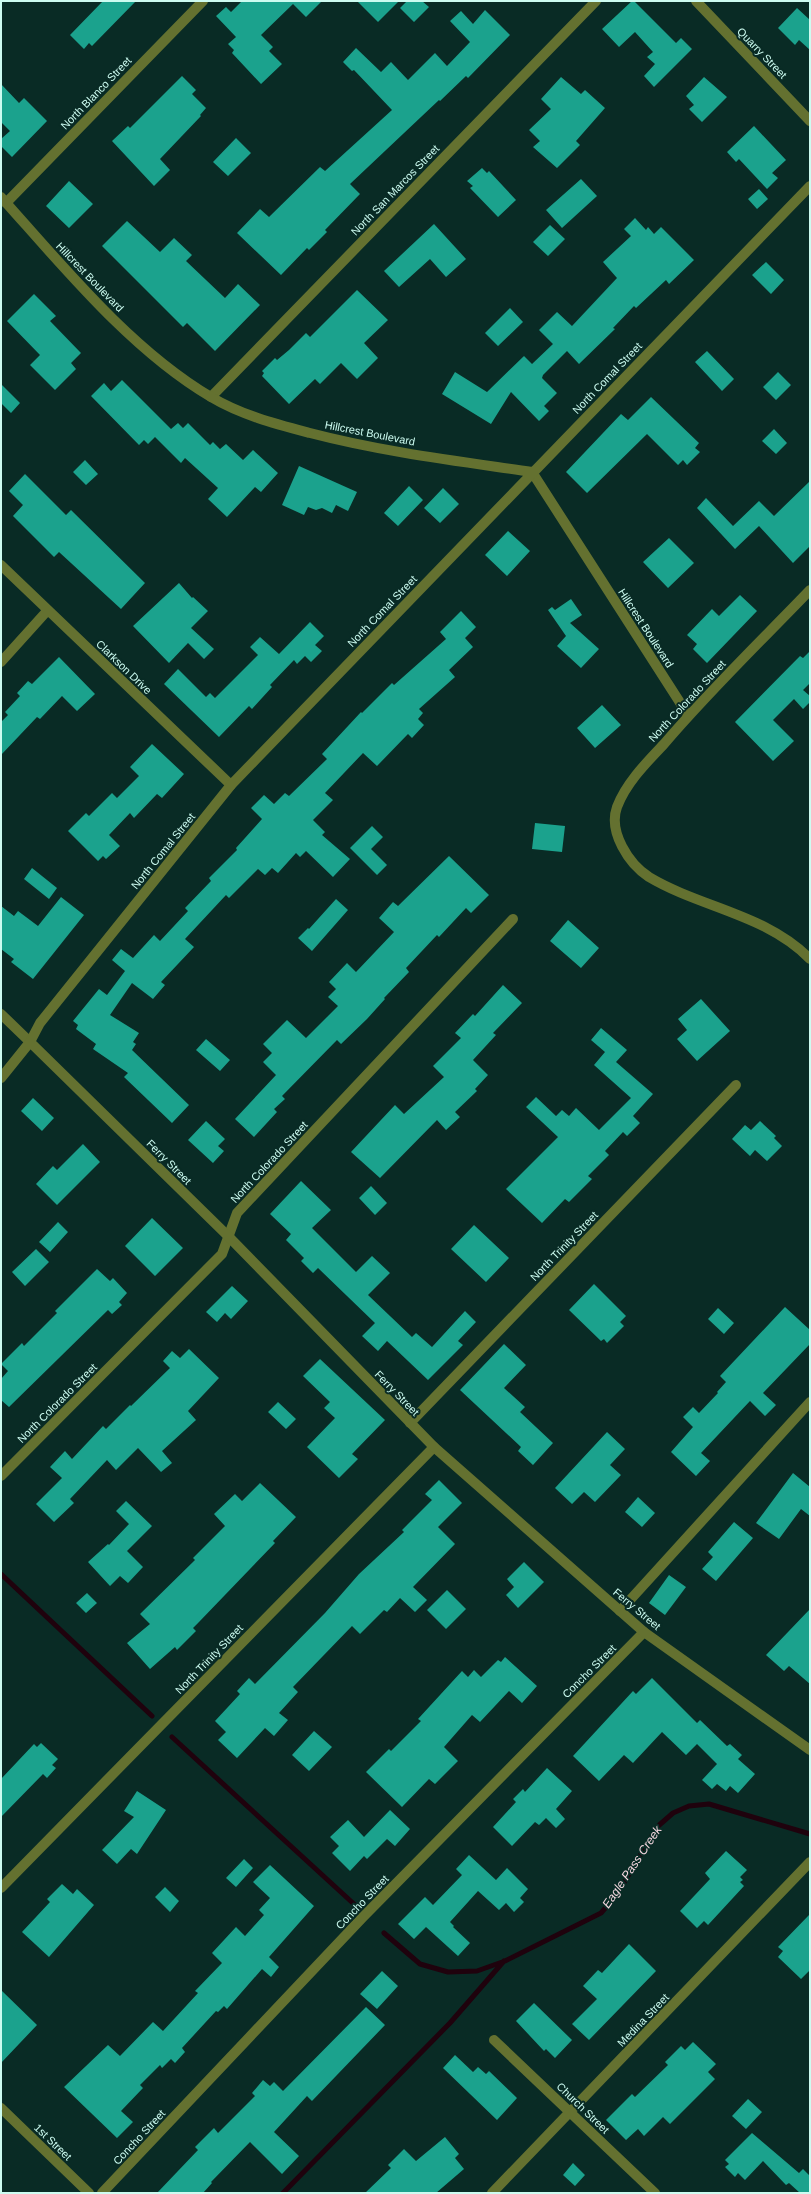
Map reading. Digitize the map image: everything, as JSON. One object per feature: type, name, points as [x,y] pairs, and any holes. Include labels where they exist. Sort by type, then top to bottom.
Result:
[{"type":"street","name":"North Blanco Street","points":[[4,200],[203,1]]},
{"type":"street","name":"North San Marcos Street","points":[[210,397],[596,1]]},
{"type":"street","name":"Quarry Street","points":[[696,1],[810,121]]},
{"type":"street","name":"North Comal Street","points":[[1,1078],[30,1042],[40,1023],[231,785],[810,186]]},
{"type":"street","name":"Hillcrest Boulevard","points":[[4,200],[61,266],[105,310],[180,376],[210,397],[240,412],[282,426],[369,448],[532,472],[688,716]]},
{"type":"street","name":"Clarkson Drive","points":[[1,565],[47,611],[231,785]]},
{"type":"street","name":"North Colorado Street","points":[[810,590],[688,716],[624,792],[617,808],[616,820],[621,845],[632,862],[648,876],[679,892],[763,925],[784,936],[810,958]]},
{"type":"street","points":[[1,662],[47,611]]},
{"type":"street","name":"North Colorado Street","points":[[1,1476],[222,1254],[237,1213],[512,919]]},
{"type":"street","name":"Ferry Street","points":[[1,1014],[229,1237],[434,1447],[644,1632],[810,1750]]},
{"type":"street","name":"North Trinity Street","points":[[410,1424],[736,1085]]},
{"type":"street","points":[[620,1611],[810,1402]]},
{"type":"street","name":"North Trinity Street","points":[[1,1888],[434,1447]]},
{"type":"street","name":"Concho Street","points":[[102,2193],[363,1917],[644,1632]]},
{"type":"street","name":"Medina Street","points":[[492,2193],[810,1862]]},
{"type":"street","name":"Church Street","points":[[494,2040],[655,2193]]},
{"type":"street","name":"1st Street","points":[[1,2108],[89,2193]]},
{"type":"building","points":[[103,1],[136,1],[92,46],[89,43],[84,49],[70,35]]},
{"type":"building","points":[[242,1],[322,1],[306,17],[293,4],[261,35],[273,47],[269,51],[282,64],[261,84],[232,53],[234,50],[228,44],[236,37],[216,16],[226,7],[231,12]]},
{"type":"building","points":[[357,1],[399,1],[378,22]]},
{"type":"building","points":[[407,1],[422,1],[429,7],[414,22],[400,8]]},
{"type":"building","points":[[632,1],[634,1],[676,43],[681,38],[692,49],[654,87],[644,76],[655,64],[647,57],[653,52],[635,32],[619,47],[602,29]]},
{"type":"building","points":[[797,8],[810,20],[810,50],[799,40],[795,45],[778,28]]},
{"type":"building","points":[[485,10],[510,35],[468,78],[466,76],[440,101],[439,100],[350,184],[360,194],[325,230],[327,232],[309,250],[307,248],[281,275],[237,233],[260,209],[269,217],[320,167],[325,171],[392,110],[354,70],[352,71],[343,62],[356,48],[381,72],[391,62],[408,80],[435,53],[447,66],[470,42],[450,21],[461,11],[473,24]]},
{"type":"building","points":[[182,76],[196,90],[192,94],[206,108],[200,115],[201,116],[160,159],[170,170],[154,186],[112,141],[128,126],[130,128]]},
{"type":"building","points":[[561,77],[581,94],[585,90],[605,108],[576,141],[580,145],[557,168],[533,147],[540,141],[529,130],[551,109],[541,99]]},
{"type":"building","points":[[704,77],[727,97],[702,122],[689,109],[694,105],[686,96]]},
{"type":"building","points":[[1,84],[19,103],[24,98],[47,121],[12,157],[1,146],[1,139],[10,131],[1,122]]},
{"type":"building","points":[[754,126],[786,160],[772,173],[778,178],[767,189],[739,159],[736,162],[727,152]]},
{"type":"building","points":[[236,138],[251,153],[228,176],[213,162]]},
{"type":"building","points":[[482,168],[487,173],[489,171],[516,200],[498,217],[470,188],[473,186],[467,181]]},
{"type":"building","points":[[581,179],[597,196],[562,228],[546,210]]},
{"type":"building","points":[[69,181],[93,204],[69,228],[46,206]]},
{"type":"building","points":[[759,189],[768,199],[757,209],[748,199]]},
{"type":"building","points":[[635,218],[646,230],[648,227],[654,234],[661,227],[694,260],[669,284],[666,280],[636,308],[634,306],[613,328],[615,329],[579,364],[567,351],[543,375],[542,378],[557,393],[544,406],[549,411],[539,421],[511,392],[491,424],[442,394],[455,372],[487,392],[524,356],[532,364],[553,344],[539,330],[557,312],[572,326],[617,278],[603,262],[631,236],[624,229]]},
{"type":"building","points":[[127,221],[160,252],[174,238],[192,255],[186,261],[225,298],[238,284],[260,305],[215,351],[187,323],[183,327],[102,246]]},
{"type":"building","points":[[434,224],[466,259],[446,277],[430,259],[399,287],[384,271]]},
{"type":"building","points":[[550,225],[565,239],[548,256],[533,242]]},
{"type":"building","points":[[766,262],[784,280],[771,294],[752,275]]},
{"type":"building","points":[[357,290],[388,320],[364,343],[378,358],[357,379],[341,363],[320,384],[315,379],[289,404],[262,376],[264,373],[262,371],[275,358],[277,360],[289,350],[306,333],[310,337]]},
{"type":"building","points":[[34,294],[56,316],[50,321],[81,353],[71,363],[76,369],[55,390],[30,365],[40,355],[7,321]]},
{"type":"building","points":[[510,308],[523,322],[498,346],[485,333]]},
{"type":"building","points":[[707,351],[734,379],[722,391],[695,362]]},
{"type":"building","points":[[778,372],[791,385],[776,400],[763,387]]},
{"type":"building","points":[[122,380],[171,429],[178,423],[183,428],[188,423],[210,445],[213,442],[220,449],[226,444],[243,460],[253,450],[278,473],[261,492],[255,487],[227,517],[208,499],[218,488],[185,458],[181,463],[155,437],[148,444],[144,440],[139,445],[91,396],[104,383],[111,391]]},
{"type":"building","points":[[1,384],[20,403],[11,413],[1,403]]},
{"type":"building","points":[[651,397],[699,443],[695,448],[700,452],[687,465],[683,460],[678,465],[647,434],[587,493],[566,472],[621,414],[628,420]]},
{"type":"building","points":[[774,429],[787,443],[776,454],[762,441]]},
{"type":"building","points":[[85,460],[98,474],[86,485],[73,472]]},
{"type":"building","points":[[299,466],[357,492],[348,511],[336,505],[332,513],[322,508],[316,510],[308,507],[304,515],[282,505]]},
{"type":"building","points":[[25,474],[66,515],[71,510],[145,583],[121,609],[59,552],[54,557],[13,516],[23,505],[9,491]]},
{"type":"building","points":[[810,481],[810,546],[793,563],[759,526],[735,549],[697,508],[706,498],[733,526],[759,501],[774,516]]},
{"type":"building","points":[[409,486],[423,500],[398,526],[384,513]]},
{"type":"building","points":[[443,488],[459,504],[440,523],[424,508]]},
{"type":"building","points":[[508,531],[530,551],[507,576],[485,555]]},
{"type":"building","points":[[669,538],[694,563],[668,588],[643,562]]},
{"type":"building","points":[[179,583],[192,598],[193,597],[208,611],[191,628],[214,649],[204,659],[188,643],[169,663],[133,626]]},
{"type":"building","points":[[740,595],[757,611],[707,663],[693,649],[697,644],[687,635],[712,609],[719,616]]},
{"type":"building","points":[[571,599],[582,615],[570,623],[599,649],[581,668],[557,646],[566,636],[548,610],[552,607],[555,610]]},
{"type":"building","points":[[461,611],[476,627],[465,638],[473,647],[449,670],[455,677],[419,709],[423,713],[418,719],[424,725],[412,738],[408,734],[377,766],[363,753],[325,793],[333,800],[313,820],[325,832],[322,835],[350,859],[333,877],[306,851],[300,857],[296,853],[278,873],[272,868],[265,875],[258,869],[229,898],[226,895],[185,939],[194,947],[161,982],[165,985],[153,999],[132,983],[110,1015],[139,1033],[133,1042],[136,1044],[132,1050],[189,1105],[172,1123],[124,1077],[128,1073],[93,1049],[96,1044],[76,1029],[78,1025],[73,1021],[99,989],[107,995],[125,971],[112,960],[121,949],[133,958],[154,935],[160,941],[188,911],[185,908],[211,881],[209,878],[237,850],[236,848],[262,819],[251,808],[264,795],[274,804],[285,793],[289,796],[327,759],[322,754],[361,712],[362,713],[392,683],[394,685],[446,639],[440,632]]},
{"type":"building","points":[[310,622],[324,636],[315,645],[322,651],[311,662],[305,656],[297,664],[294,660],[270,685],[272,687],[252,709],[249,706],[219,737],[164,684],[178,669],[206,697],[210,693],[215,698],[258,655],[250,647],[260,637],[279,654]]},
{"type":"building","points":[[810,651],[810,683],[803,690],[810,696],[810,702],[803,709],[794,699],[773,720],[794,741],[773,761],[735,722],[800,656],[803,658]]},
{"type":"building","points":[[59,657],[95,694],[77,711],[62,696],[40,719],[37,717],[1,755],[1,722],[8,715],[5,712],[20,696],[17,693],[28,681],[32,684]]},
{"type":"building","points":[[602,705],[621,725],[595,748],[577,728]]},
{"type":"building","points":[[152,744],[184,774],[162,798],[157,794],[134,818],[130,813],[109,835],[120,846],[106,859],[103,856],[98,861],[68,831],[86,813],[89,816],[112,793],[117,798],[139,776],[130,767]]},
{"type":"building","points":[[535,823],[565,826],[562,852],[532,849]]},
{"type":"building","points":[[372,826],[383,837],[371,849],[387,865],[377,875],[350,848]]},
{"type":"building","points":[[449,856],[489,895],[471,913],[466,908],[439,937],[437,935],[406,968],[409,972],[384,998],[385,999],[367,1019],[341,1044],[337,1040],[282,1096],[285,1099],[274,1109],[277,1112],[254,1137],[235,1119],[276,1075],[263,1062],[272,1053],[263,1044],[287,1020],[306,1038],[338,1006],[328,997],[336,989],[329,982],[347,963],[356,972],[394,932],[379,918],[393,902],[398,906]]},
{"type":"building","points":[[32,868],[57,888],[49,899],[24,879]]},
{"type":"building","points":[[61,897],[84,915],[33,979],[11,962],[14,959],[1,949],[1,906],[14,916],[18,911],[38,926]]},
{"type":"building","points":[[336,899],[348,910],[312,951],[298,938],[308,928],[309,929]]},
{"type":"building","points":[[568,920],[599,948],[581,968],[550,941]]},
{"type":"building","points":[[503,985],[522,1003],[493,1033],[496,1035],[473,1060],[488,1075],[475,1089],[477,1091],[455,1112],[460,1117],[446,1130],[437,1120],[380,1178],[351,1152],[395,1105],[404,1114],[444,1077],[433,1066],[461,1038],[455,1033],[473,1014],[475,1016]]},
{"type":"building","points":[[701,999],[730,1031],[697,1061],[677,1039],[687,1030],[678,1019]]},
{"type":"building","points":[[601,1028],[627,1050],[616,1062],[653,1094],[633,1116],[640,1123],[627,1136],[623,1132],[605,1151],[609,1155],[588,1176],[592,1179],[569,1202],[565,1199],[542,1223],[506,1189],[558,1137],[526,1107],[536,1097],[556,1116],[562,1110],[569,1116],[576,1108],[599,1130],[631,1098],[594,1065],[605,1052],[591,1040]]},
{"type":"building","points":[[206,1039],[230,1060],[220,1071],[196,1050]]},
{"type":"building","points":[[33,1098],[54,1118],[42,1131],[21,1111]]},
{"type":"building","points":[[206,1121],[225,1139],[218,1146],[224,1151],[213,1163],[188,1140]]},
{"type":"building","points":[[760,1121],[776,1136],[774,1138],[782,1146],[767,1161],[755,1150],[750,1156],[732,1139],[745,1125],[751,1130]]},
{"type":"building","points":[[83,1144],[100,1162],[57,1205],[36,1184],[53,1166],[57,1170]]},
{"type":"building","points":[[301,1181],[331,1210],[312,1228],[356,1272],[372,1256],[390,1273],[368,1295],[412,1337],[416,1333],[432,1347],[465,1311],[476,1322],[458,1341],[463,1345],[428,1380],[387,1341],[378,1351],[362,1336],[375,1323],[318,1268],[313,1273],[301,1261],[304,1258],[286,1240],[291,1234],[270,1214]]},
{"type":"building","points":[[371,1186],[387,1203],[375,1215],[359,1198]]},
{"type":"building","points":[[152,1218],[183,1248],[155,1276],[125,1246]]},
{"type":"building","points":[[58,1222],[68,1232],[50,1252],[39,1242]]},
{"type":"building","points":[[474,1225],[509,1258],[486,1282],[451,1249]]},
{"type":"building","points":[[36,1249],[49,1262],[25,1286],[12,1272]]},
{"type":"building","points":[[97,1269],[110,1281],[113,1278],[127,1293],[119,1302],[122,1305],[112,1314],[108,1310],[9,1407],[1,1400],[1,1379],[8,1371],[1,1364],[22,1343],[24,1346],[57,1313],[55,1311]]},
{"type":"building","points":[[594,1284],[626,1316],[620,1322],[624,1326],[607,1343],[604,1339],[601,1341],[569,1310]]},
{"type":"building","points":[[232,1286],[248,1301],[231,1319],[225,1313],[217,1322],[206,1312]]},
{"type":"building","points":[[785,1307],[810,1330],[810,1344],[763,1393],[776,1405],[765,1416],[750,1401],[701,1453],[710,1461],[696,1476],[671,1452],[693,1427],[683,1417],[693,1407],[699,1413],[718,1393],[717,1392],[726,1382],[720,1376]]},
{"type":"building","points":[[718,1308],[734,1323],[724,1334],[708,1319]]},
{"type":"building","points":[[504,1344],[526,1365],[504,1388],[525,1407],[520,1412],[553,1443],[533,1465],[518,1451],[521,1447],[460,1390]]},
{"type":"building","points":[[189,1349],[219,1378],[188,1411],[196,1420],[162,1451],[172,1463],[161,1472],[138,1448],[116,1470],[107,1460],[70,1499],[74,1503],[54,1522],[36,1504],[62,1478],[50,1467],[65,1451],[72,1459],[103,1426],[106,1429],[130,1405],[131,1406],[170,1368],[163,1361],[172,1351],[180,1358]]},
{"type":"building","points":[[320,1359],[385,1420],[352,1454],[358,1459],[339,1478],[307,1447],[335,1418],[324,1408],[330,1402],[303,1376]]},
{"type":"building","points":[[278,1402],[296,1419],[286,1429],[268,1412]]},
{"type":"building","points":[[607,1432],[625,1449],[610,1465],[621,1475],[595,1502],[584,1492],[572,1504],[555,1488]]},
{"type":"building","points":[[793,1473],[810,1487],[810,1516],[801,1509],[779,1539],[756,1523]]},
{"type":"building","points":[[439,1480],[462,1503],[438,1527],[455,1544],[413,1587],[427,1600],[415,1612],[400,1598],[387,1612],[384,1610],[360,1634],[352,1626],[293,1687],[298,1692],[279,1713],[288,1720],[274,1736],[265,1728],[237,1758],[218,1740],[226,1732],[215,1721],[240,1694],[237,1691],[249,1678],[255,1684],[325,1613],[359,1574],[404,1532],[402,1530],[432,1500],[425,1494]]},
{"type":"building","points":[[260,1483],[296,1517],[273,1541],[275,1543],[193,1628],[196,1631],[177,1650],[175,1647],[150,1669],[127,1643],[150,1624],[140,1614],[195,1560],[193,1558],[225,1526],[214,1514],[235,1494],[242,1501]]},
{"type":"building","points":[[638,1497],[655,1513],[642,1527],[625,1512]]},
{"type":"building","points":[[126,1501],[152,1526],[127,1551],[143,1567],[128,1583],[120,1576],[110,1586],[88,1562],[108,1544],[109,1545],[129,1524],[116,1511]]},
{"type":"building","points":[[734,1522],[753,1538],[716,1581],[702,1569],[713,1557],[708,1552]]},
{"type":"building","points":[[524,1562],[544,1582],[518,1608],[506,1595],[514,1587],[507,1579]]},
{"type":"building","points":[[669,1575],[686,1587],[665,1615],[649,1603]]},
{"type":"building","points":[[447,1590],[466,1609],[446,1629],[427,1610]]},
{"type":"building","points":[[87,1593],[97,1603],[86,1613],[76,1603]]},
{"type":"building","points":[[810,1609],[810,1684],[789,1666],[784,1671],[766,1655]]},
{"type":"building","points":[[505,1657],[537,1686],[522,1703],[509,1691],[480,1722],[472,1715],[444,1747],[458,1761],[435,1784],[429,1779],[402,1807],[366,1772],[389,1749],[391,1751],[421,1721],[418,1719],[462,1671],[468,1677],[474,1670],[481,1677],[498,1660],[501,1662]]},
{"type":"building","points":[[652,1678],[697,1723],[700,1720],[727,1746],[730,1744],[742,1755],[738,1759],[755,1774],[738,1793],[730,1786],[726,1791],[717,1784],[712,1789],[702,1780],[717,1764],[697,1744],[686,1755],[662,1732],[633,1763],[624,1755],[599,1781],[573,1756],[633,1691],[636,1694]]},
{"type":"building","points":[[314,1731],[332,1747],[309,1771],[292,1755]]},
{"type":"building","points":[[41,1743],[58,1759],[52,1765],[56,1768],[47,1778],[43,1774],[1,1817],[1,1779],[34,1744],[37,1747]]},
{"type":"building","points":[[547,1768],[572,1791],[556,1809],[565,1819],[556,1828],[546,1818],[539,1825],[535,1822],[512,1846],[493,1827],[516,1802],[513,1799],[523,1789],[525,1792]]},
{"type":"building","points":[[137,1791],[166,1810],[137,1854],[131,1849],[117,1864],[102,1850],[134,1817],[124,1811]]},
{"type":"building","points":[[390,1810],[410,1829],[395,1846],[387,1839],[367,1859],[364,1856],[350,1871],[332,1853],[339,1846],[330,1837],[348,1820],[364,1837]]},
{"type":"building","points":[[726,1851],[747,1870],[740,1877],[743,1880],[740,1882],[744,1886],[708,1925],[704,1921],[697,1928],[680,1911],[710,1879],[705,1873]]},
{"type":"building","points":[[469,1855],[496,1880],[507,1868],[528,1889],[520,1898],[524,1902],[514,1912],[506,1903],[499,1910],[478,1891],[450,1922],[454,1926],[453,1927],[470,1943],[458,1956],[426,1927],[414,1939],[398,1924],[425,1897],[433,1905],[462,1875],[456,1869]]},
{"type":"building","points":[[244,1859],[253,1868],[236,1887],[226,1878]]},
{"type":"building","points":[[270,1865],[314,1906],[269,1957],[279,1967],[271,1977],[262,1969],[227,2009],[224,2006],[218,2012],[216,2011],[182,2048],[185,2052],[175,2063],[171,2059],[162,2068],[160,2065],[140,2085],[143,2088],[121,2111],[133,2122],[117,2138],[64,2087],[108,2045],[120,2056],[153,2022],[163,2031],[198,1993],[195,1991],[222,1963],[212,1953],[236,1927],[245,1936],[264,1915],[259,1910],[270,1898],[253,1882]]},
{"type":"building","points":[[62,1884],[73,1894],[77,1889],[94,1905],[49,1957],[22,1932],[50,1902],[47,1899]]},
{"type":"building","points":[[165,1887],[179,1901],[170,1912],[155,1897]]},
{"type":"building","points":[[810,1914],[810,1970],[801,1979],[778,1957],[783,1951],[778,1947]]},
{"type":"building","points":[[629,1944],[656,1971],[589,2040],[572,2024],[597,1999],[583,1986],[598,1970],[602,1973]]},
{"type":"building","points":[[382,1971],[398,1986],[377,2009],[360,1994]]},
{"type":"building","points":[[1,1990],[37,2025],[1,2063]]},
{"type":"building","points":[[534,2003],[572,2040],[555,2058],[546,2049],[544,2051],[516,2021]]},
{"type":"building","points":[[366,2007],[385,2025],[312,2101],[307,2096],[274,2132],[299,2156],[282,2174],[250,2142],[211,2182],[212,2183],[203,2193],[157,2193],[198,2150],[195,2147],[214,2128],[218,2133],[255,2096],[252,2093],[263,2080],[270,2086],[274,2082],[283,2091]]},
{"type":"building","points":[[693,2042],[716,2064],[708,2072],[715,2079],[670,2124],[663,2117],[644,2136],[638,2129],[626,2140],[606,2120],[632,2094],[635,2097],[668,2065],[665,2062],[681,2046],[685,2050]]},
{"type":"building","points":[[455,2055],[473,2072],[478,2067],[486,2074],[489,2071],[517,2098],[497,2120],[443,2068]]},
{"type":"building","points":[[748,2099],[762,2112],[746,2129],[732,2116]]},
{"type":"building","points":[[752,2133],[799,2173],[803,2169],[810,2176],[810,2193],[800,2193],[789,2183],[786,2185],[763,2161],[745,2180],[738,2173],[735,2177],[725,2167],[729,2164],[725,2160]]},
{"type":"building","points":[[445,2137],[459,2154],[455,2158],[464,2169],[436,2193],[365,2193],[391,2168],[388,2165],[404,2149],[416,2161]]},
{"type":"building","points":[[573,2163],[585,2175],[575,2186],[563,2175]]},
{"type":"waterway","points":[[1,1574],[152,1716]]},
{"type":"waterway","points":[[172,1737],[355,1905]]},
{"type":"waterway","name":"Eagle Pass Creek","points":[[384,1933],[420,1964],[448,1972],[477,1971],[505,1961],[601,1913],[616,1896],[657,1827],[673,1813],[689,1806],[709,1804],[810,1834]]},
{"type":"waterway","points":[[283,2193],[450,2023],[504,1961]]}]
